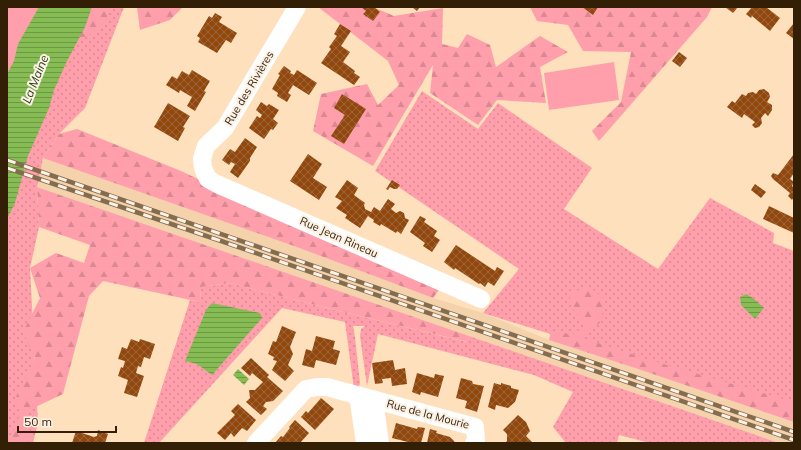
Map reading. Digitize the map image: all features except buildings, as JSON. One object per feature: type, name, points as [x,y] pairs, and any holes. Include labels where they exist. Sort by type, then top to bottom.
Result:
[{"type":"street","name":"Rue des Rivières","points":[[203,168],[202,158],[206,146],[225,128],[298,7]]},
{"type":"street","name":"Rue Jean Rineau","points":[[203,168],[208,179],[217,184],[481,299]]},
{"type":"street","points":[[256,443],[306,389],[316,386],[327,387],[366,398]]},
{"type":"street","points":[[365,443],[366,398]]},
{"type":"street","points":[[366,398],[380,443]]},
{"type":"street","name":"Rue de la Mourie","points":[[366,398],[475,427],[476,441],[474,443]]},
{"type":"shaded area","points":[[43,158],[294,246],[433,298],[483,313],[549,340],[794,422],[794,443],[779,443],[37,187]]},
{"type":"green space","points":[[7,7],[59,7],[7,138]]},
{"type":"green space","points":[[60,7],[124,7],[85,108],[59,134],[43,158],[37,188],[39,227],[30,268],[38,423],[33,443],[7,443],[7,138]]},
{"type":"green space","points":[[91,7],[111,7],[103,27],[77,42]]},
{"type":"green space","points":[[137,7],[183,7],[170,20],[140,30]]},
{"type":"green space","points":[[318,7],[373,7],[394,16],[443,8],[442,44],[458,48],[467,34],[490,45],[496,67],[540,36],[568,52],[540,67],[546,103],[497,100],[478,125],[430,93],[433,65],[373,166],[313,131],[321,94],[367,84],[378,105],[399,85],[388,61]]},
{"type":"green space","points":[[530,7],[712,7],[707,17],[599,141],[592,131],[621,102],[631,52],[583,51],[568,25],[537,21]]},
{"type":"green space","points":[[614,62],[619,100],[549,110],[544,73]]},
{"type":"green space","points":[[422,91],[478,129],[498,103],[592,168],[564,209],[658,269],[710,198],[774,233],[773,243],[794,251],[794,410],[483,313],[519,269],[375,171]]},
{"type":"green space","points":[[77,129],[181,171],[439,290],[433,298],[294,246],[43,158],[59,134]]},
{"type":"green space","points":[[37,187],[469,336],[468,342],[230,283],[201,287],[200,302],[103,281],[89,296],[63,394],[27,411],[32,443],[7,443],[20,414],[16,397],[35,358],[23,332],[40,298],[30,268],[56,253],[84,263],[90,245],[39,227]]},
{"type":"green space","points":[[230,283],[467,342],[469,336],[779,443],[650,443],[619,435],[617,443],[566,443],[553,427],[573,392],[534,375],[378,334],[367,386],[360,336],[361,329],[365,326],[353,326],[360,383],[358,390],[354,389],[345,322],[282,308],[159,443],[144,443],[190,300],[200,302],[201,287]]},
{"type":"green space","points":[[590,287],[604,299],[601,322],[580,337],[643,358],[794,402],[794,422],[549,340],[551,331],[572,335],[587,325],[572,308],[569,293]]},
{"type":"water","name":"La Maine","points":[[39,7],[92,7],[85,27],[54,90],[49,108],[28,156],[15,203],[7,219],[7,74],[14,61],[18,44]]},
{"type":"water","points":[[746,294],[764,308],[755,319],[741,305],[740,297]]},
{"type":"water","points":[[212,303],[260,313],[262,318],[212,375],[197,364],[185,361],[206,310]]},
{"type":"water","points":[[238,369],[249,379],[244,385],[233,375]]},
{"type":"railway","points":[[7,160],[794,432]]},
{"type":"railway","points":[[7,168],[794,440]]}]
